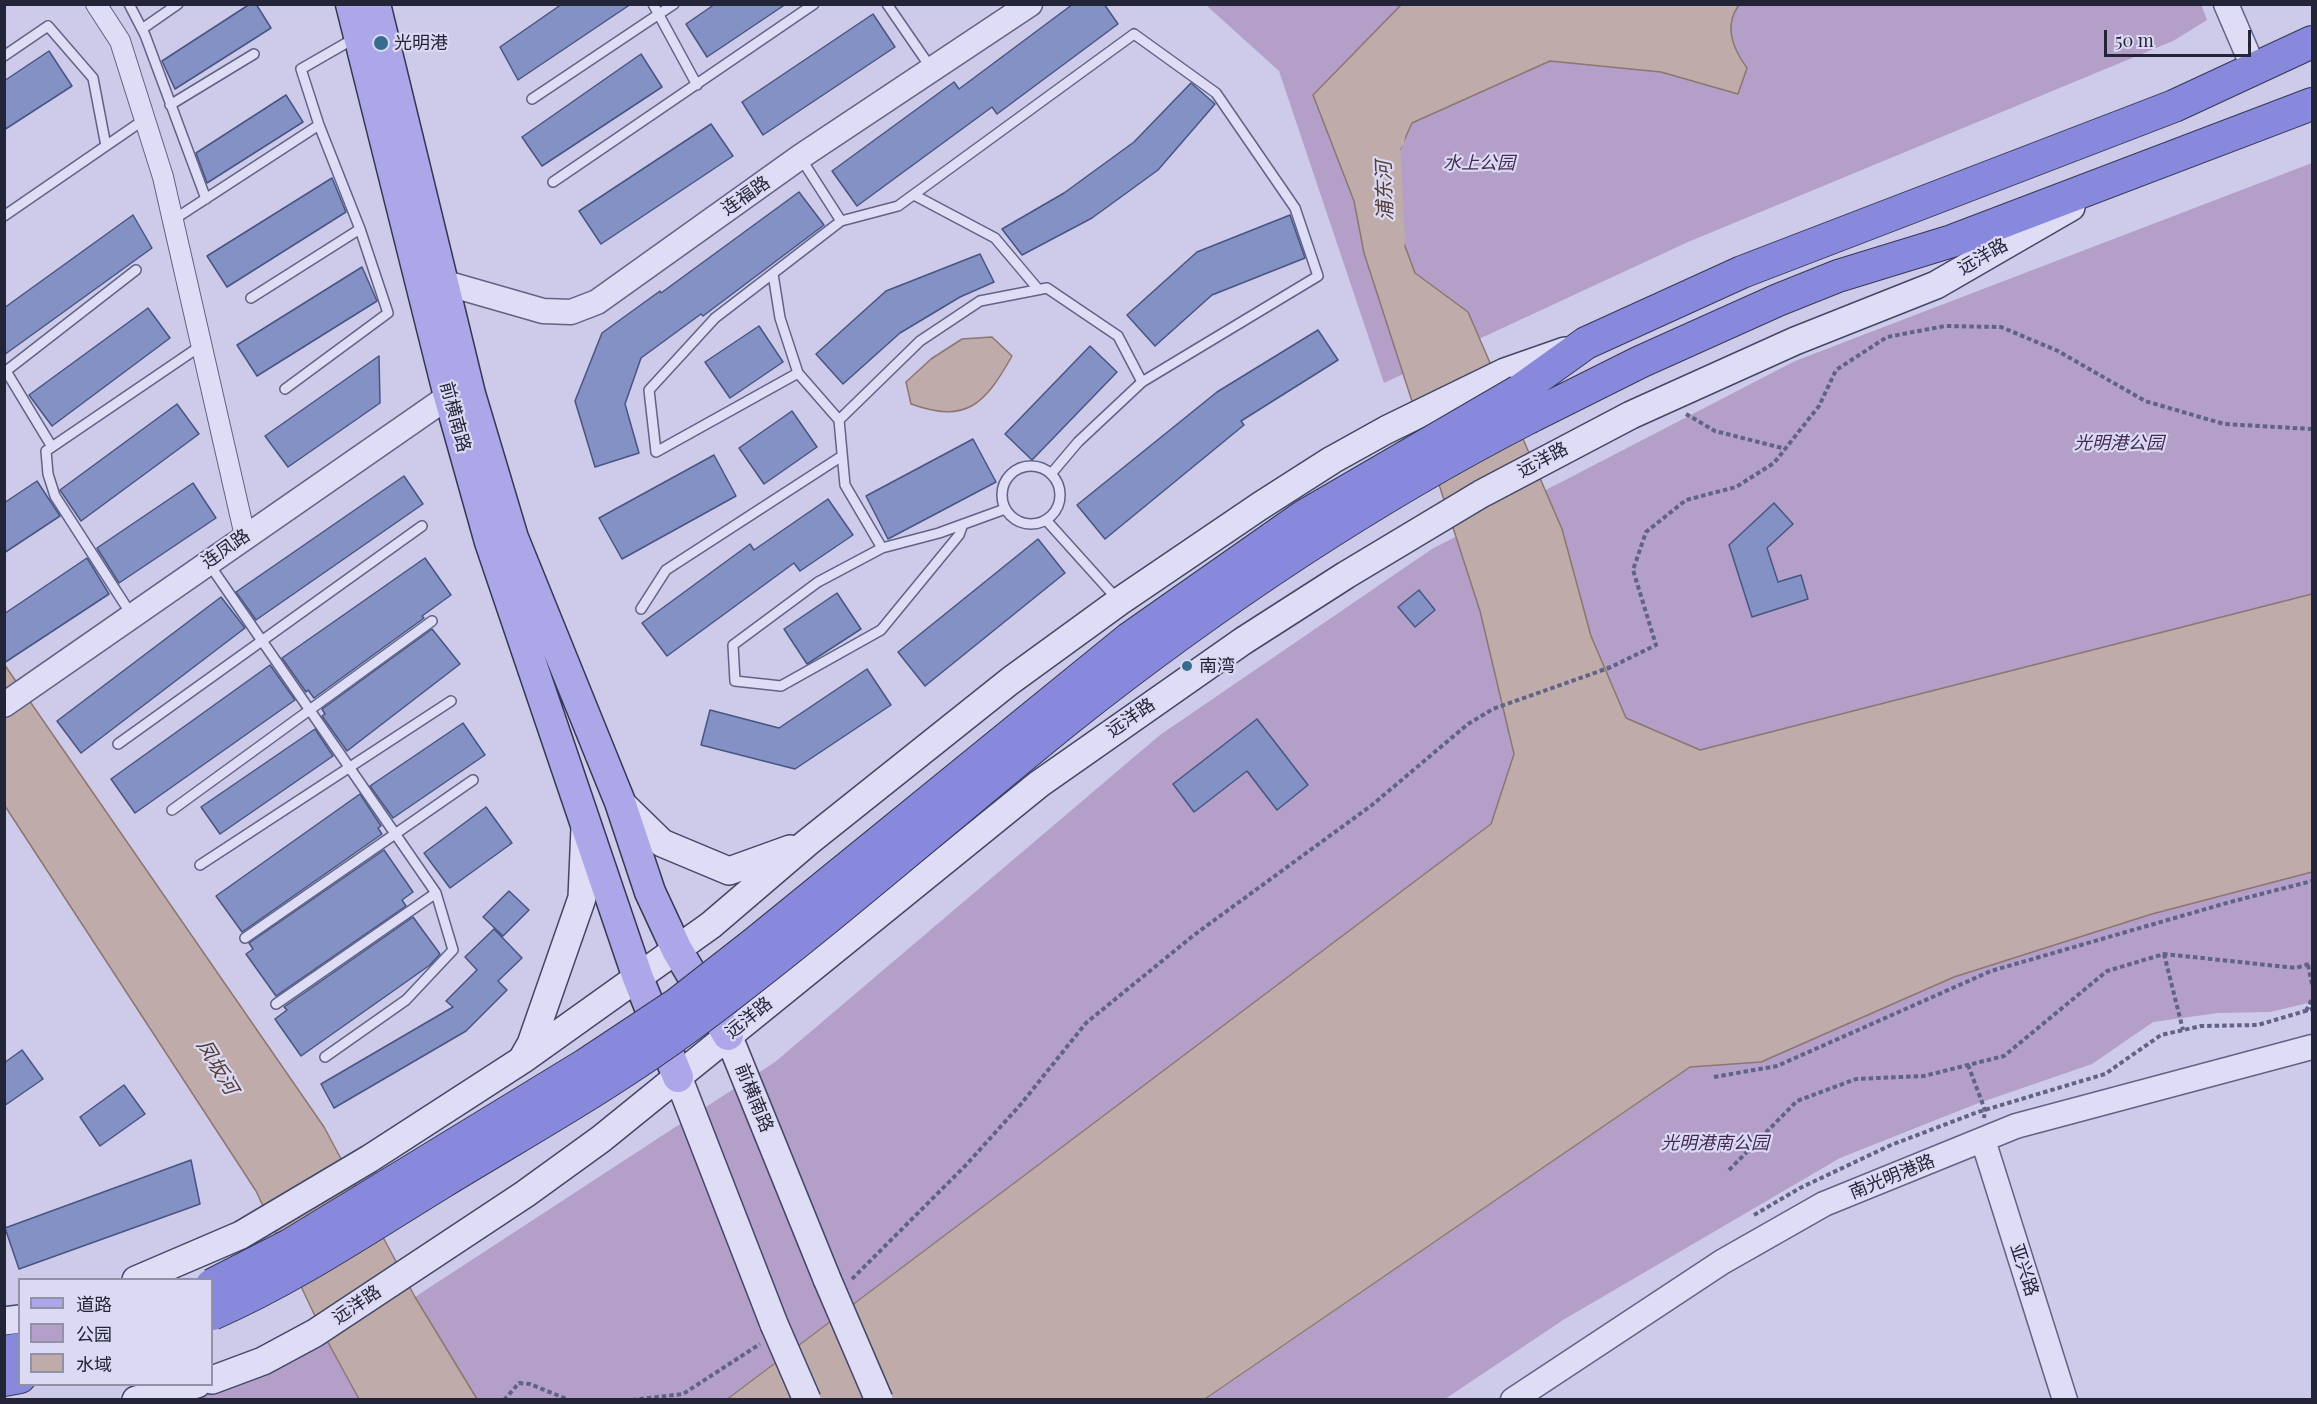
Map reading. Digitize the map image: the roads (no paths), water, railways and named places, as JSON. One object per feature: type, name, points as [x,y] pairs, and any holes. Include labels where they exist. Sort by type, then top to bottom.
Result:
[{"type":"highway","name":"远洋路","points":[[1518,394],[1586,343],[1742,272],[2174,106],[2313,42]]},
{"type":"highway","name":"远洋路","points":[[1518,394],[1640,362],[1778,300],[1838,276],[1952,241],[2313,104]]},
{"type":"highway","points":[[213,1284],[290,1245],[585,1065],[676,1004],[755,944],[1139,632],[1304,516],[1395,461],[1518,394]]},
{"type":"highway","points":[[213,1313],[302,1268],[598,1087],[690,1026],[771,963],[1068,719],[1230,597],[1319,538],[1407,484],[1518,394]]},
{"type":"main road","name":"前横南路","points":[[351,4],[449,396],[490,542],[638,978],[678,1077],[770,1332],[807,1400]]},
{"type":"main road","name":"前横南路","points":[[375,4],[470,394],[513,538],[620,802],[650,892],[677,950],[728,1035],[838,1280],[879,1400]]},
{"type":"main road","name":"远洋路","points":[[213,1380],[263,1361],[315,1333],[556,1173],[678,1077],[987,823],[1093,744],[1243,641],[1430,523],[1545,459],[1713,376],[1936,285],[2126,174]]},
{"type":"main road","name":"远洋路","points":[[141,1278],[241,1235],[369,1159],[522,1060],[711,925],[808,842],[1010,681],[1120,601],[1260,506],[1332,460],[1386,430],[1518,394]]},
{"type":"main road","name":"前横南路","points":[[620,802],[663,843],[729,871],[808,842]]},
{"type":"main road","name":"前横南路","points":[[522,1060],[531,1044],[582,898],[585,821]]},
{"type":"main road","points":[[136,1400],[189,1386]]},
{"type":"street","points":[[96,4],[120,41],[145,119],[173,220],[245,536]]},
{"type":"street","name":"连福路","points":[[442,282],[543,311],[571,312],[597,302],[800,157],[1030,4]]},
{"type":"street","points":[[2226,4],[2254,69]]},
{"type":"street","name":"连凤路","points":[[4,705],[45,674],[449,396]]},
{"type":"street","name":"南光明港路","points":[[1514,1400],[1722,1262],[1824,1204],[2016,1126],[2313,1047]]},
{"type":"street","name":"亚兴路","points":[[1983,1140],[2065,1400]]},
{"type":"lane","points":[[129,4],[142,29],[206,199]]},
{"type":"lane","points":[[142,29],[178,4]]},
{"type":"lane","points":[[653,4],[696,85]]},
{"type":"lane","points":[[531,99],[674,4]]},
{"type":"lane","points":[[552,183],[814,4]]},
{"type":"lane","points":[[887,4],[931,68]]},
{"type":"lane","points":[[4,56],[48,27],[93,78],[106,146]]},
{"type":"lane","points":[[798,373],[656,452],[649,390],[715,318],[841,221],[898,206],[1134,34],[1216,93],[1295,208],[1318,276],[1142,382],[1078,442],[1051,474]]},
{"type":"lane","points":[[285,389],[388,313],[360,229],[319,125],[301,69],[359,36]]},
{"type":"lane","points":[[170,105],[254,54]]},
{"type":"lane","points":[[4,216],[145,119]]},
{"type":"lane","points":[[173,220],[319,125]]},
{"type":"lane","points":[[800,157],[841,221]]},
{"type":"lane","points":[[914,195],[995,238],[1038,289]]},
{"type":"lane","points":[[252,298],[360,229]]},
{"type":"lane","points":[[52,447],[6,371],[136,270]]},
{"type":"lane","points":[[773,274],[780,318],[798,373],[839,420],[845,485],[882,548]]},
{"type":"lane","points":[[839,420],[920,341],[980,302],[1038,289],[1047,288],[1118,336],[1142,382]]},
{"type":"lane","points":[[132,615],[56,496],[48,474],[46,451],[202,345]]},
{"type":"lane","points":[[641,609],[666,570],[842,456]]},
{"type":"lane","points":[[1026,466],[1035,466],[1051,474],[1060,489],[1060,498],[1053,515],[1037,524],[1019,522],[1005,509],[1002,491],[1010,475],[1026,466]]},
{"type":"lane","points":[[963,524],[959,535],[881,630],[781,686],[735,681],[733,645],[819,582],[882,548],[1005,509]]},
{"type":"lane","points":[[1046,520],[1120,601]]},
{"type":"lane","points":[[118,744],[423,526]]},
{"type":"lane","points":[[208,562],[349,768],[397,833],[436,893],[453,950],[406,1000],[325,1057]]},
{"type":"lane","points":[[172,810],[432,621]]},
{"type":"lane","points":[[200,865],[451,701]]},
{"type":"lane","points":[[245,938],[473,780]]},
{"type":"lane","points":[[276,1004],[436,893]]},
{"type":"water","points":[[1401,5],[1739,5],[1732,21],[1732,37],[1747,68],[1738,94],[1661,72],[1550,61],[1412,123],[1383,187],[1415,273],[1468,312],[1562,529],[1591,636],[1626,718],[1700,750],[2312,594],[2312,872],[2152,914],[1954,977],[1761,1062],[1690,1067],[1205,1399],[726,1400],[1491,824],[1514,754],[1480,611],[1364,253],[1354,201],[1313,95]]},
{"type":"water","points":[[992,337],[1012,356],[993,387],[983,398],[972,406],[947,412],[911,404],[906,382],[931,359],[962,339]]},
{"type":"water","name":"凤坂河","points":[[4,664],[324,1127],[415,1297],[477,1399],[359,1399],[324,1335],[256,1191],[5,806]]},
{"type":"waterway","name":"浦东河","points":[[1388,137],[1383,142],[1388,241]]},
{"type":"place","name":"光明港","points":[[381,43]]},
{"type":"place","name":"南湾","points":[[1187,666]]},
{"type":"park label","name":"水上公园","points":[[1479,163]]},
{"type":"park label","name":"光明港公园","points":[[2119,443]]},
{"type":"park label","name":"光明港南公园","points":[[1715,1143]]}]
